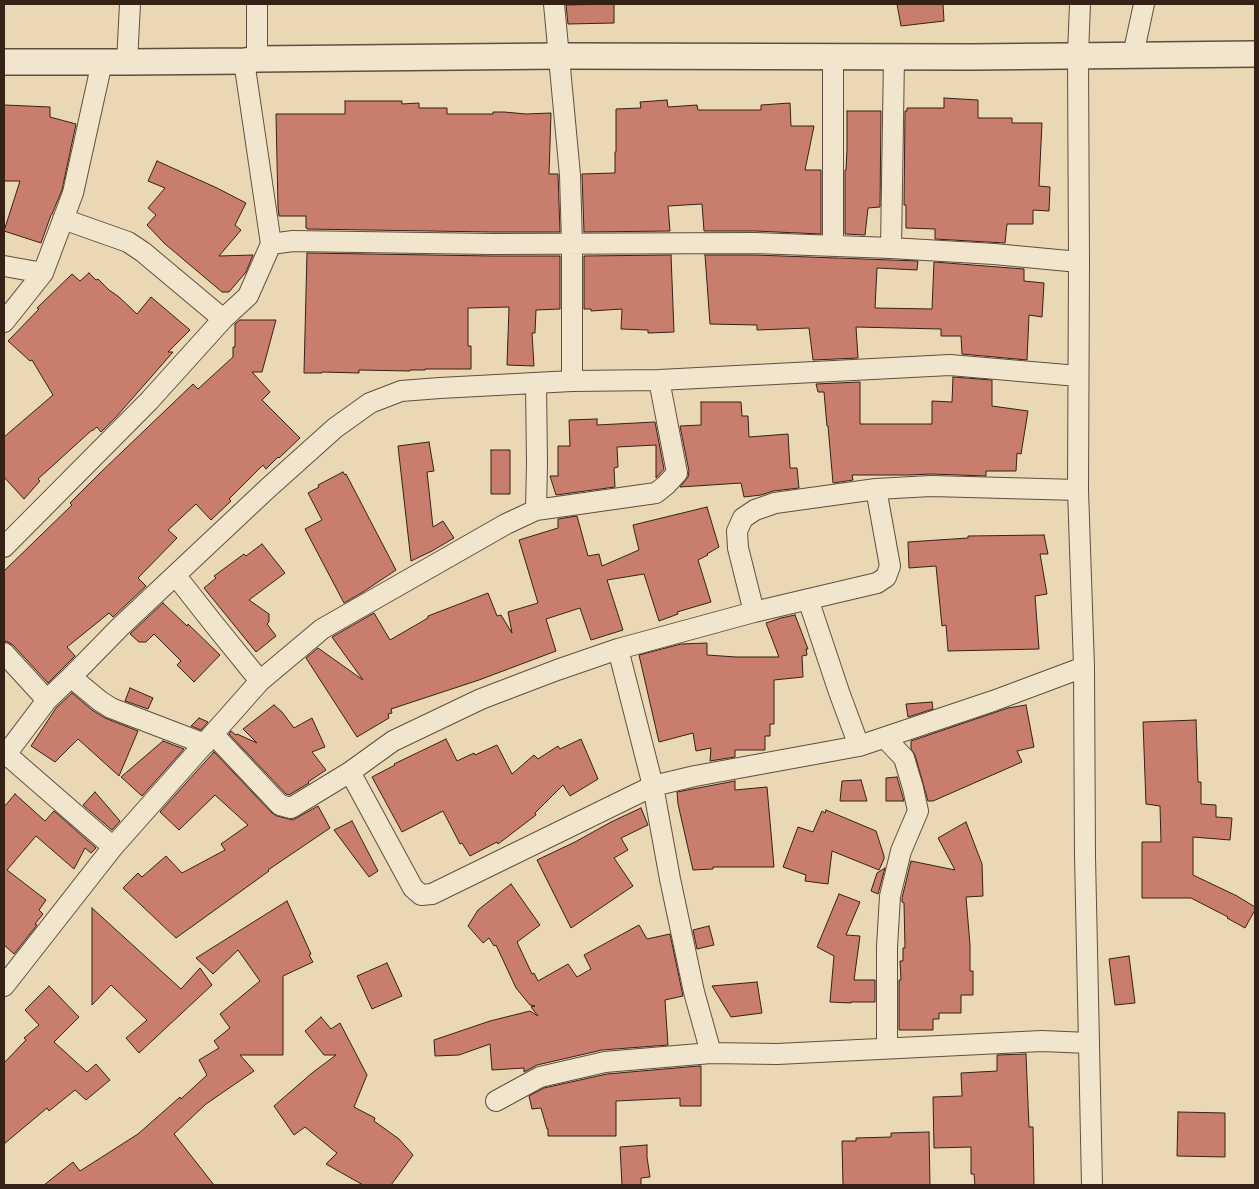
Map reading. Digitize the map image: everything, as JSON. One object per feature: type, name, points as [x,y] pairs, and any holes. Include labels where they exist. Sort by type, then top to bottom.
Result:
[{"type":"street","points":[[127,62],[130,4]]},
{"type":"street","points":[[4,547],[149,401],[222,319],[248,296],[271,244],[250,60],[256,4]]},
{"type":"street","points":[[554,4],[570,175],[572,381]]},
{"type":"street","points":[[1080,4],[1078,55],[1078,490],[1084,667],[1085,866],[1092,1185]]},
{"type":"street","points":[[1134,55],[1144,4]]},
{"type":"street","points":[[4,62],[559,56],[894,57],[1255,54]]},
{"type":"street","points":[[833,57],[833,246]]},
{"type":"street","points":[[891,248],[894,57]]},
{"type":"street","points":[[4,322],[43,273],[73,194],[102,62]]},
{"type":"street","points":[[63,219],[128,242],[144,252],[222,319]]},
{"type":"street","points":[[271,244],[293,241],[492,244],[756,243],[994,254],[1079,262]]},
{"type":"street","points":[[4,266],[43,273]]},
{"type":"street","points":[[113,847],[5,755],[47,700],[120,627],[335,428],[370,403],[401,391],[440,388],[572,381],[659,380],[950,365],[1078,376]]},
{"type":"street","points":[[4,986],[113,847],[260,681],[322,629],[506,524],[536,510],[656,493],[666,485],[677,472],[659,380]]},
{"type":"street","points":[[536,383],[536,510]]},
{"type":"street","points":[[754,612],[738,548],[736,531],[743,518],[756,510],[775,503],[876,489],[931,486],[1078,490]]},
{"type":"street","points":[[71,677],[100,701],[112,708],[209,739],[280,805],[291,808],[350,772],[393,741],[481,699],[618,649],[754,612],[877,583],[886,577],[890,566],[876,489]]},
{"type":"street","points":[[176,576],[260,681]]},
{"type":"street","points":[[808,599],[859,746]]},
{"type":"street","points":[[618,649],[654,786],[670,879],[694,992],[711,1054]]},
{"type":"street","points":[[4,653],[47,700]]},
{"type":"street","points":[[350,772],[413,888],[421,895],[432,894],[654,786],[695,776],[859,746],[993,702],[1084,667]]},
{"type":"street","points":[[885,738],[904,758],[918,811],[901,851],[890,896],[887,947],[887,1048]]},
{"type":"street","points":[[496,1101],[540,1077],[605,1062],[711,1054],[777,1054],[1042,1041],[1089,1043]]},
{"type":"building","points":[[614,4],[614,23],[568,24],[566,5]]},
{"type":"building","points":[[897,4],[943,4],[944,21],[901,26]]},
{"type":"building","points":[[944,98],[978,100],[978,118],[1012,118],[1012,123],[1042,123],[1039,186],[1050,187],[1049,211],[1033,210],[1033,224],[1007,224],[1005,243],[935,239],[935,229],[906,228],[906,205],[904,205],[905,111],[907,111],[907,108],[944,108]]},
{"type":"building","points":[[667,100],[668,107],[697,105],[698,110],[761,110],[761,105],[790,103],[791,126],[814,126],[805,170],[821,170],[821,234],[704,231],[702,204],[668,206],[670,231],[584,232],[582,174],[615,173],[616,109],[641,108],[640,102]]},
{"type":"building","points":[[345,101],[402,101],[402,104],[419,103],[419,108],[447,108],[447,114],[493,114],[493,112],[551,113],[549,174],[558,174],[560,232],[307,229],[306,216],[279,216],[276,114],[345,114]]},
{"type":"building","points":[[4,105],[50,107],[50,117],[76,124],[62,190],[41,243],[4,231],[20,181],[4,181]]},
{"type":"building","points":[[847,111],[881,111],[880,207],[868,208],[865,235],[845,234]]},
{"type":"building","points":[[157,161],[246,203],[235,225],[241,230],[219,256],[253,255],[246,272],[229,292],[222,292],[164,243],[147,225],[156,215],[148,208],[165,188],[148,181]]},
{"type":"building","points":[[307,253],[560,256],[560,309],[536,310],[535,333],[532,333],[534,366],[507,365],[509,307],[468,308],[468,346],[471,346],[471,369],[359,370],[359,373],[304,373]]},
{"type":"building","points":[[671,255],[674,332],[648,333],[648,330],[621,329],[622,309],[591,311],[591,309],[584,309],[584,256]]},
{"type":"building","points":[[705,255],[918,261],[917,270],[877,268],[875,308],[932,309],[934,262],[1024,269],[1024,281],[1044,283],[1042,317],[1029,315],[1027,360],[962,354],[961,336],[941,336],[941,329],[856,327],[858,358],[813,360],[809,328],[757,330],[757,325],[710,324]]},
{"type":"building","points":[[89,273],[137,314],[151,297],[190,330],[168,352],[173,352],[117,416],[101,432],[97,427],[92,430],[38,479],[40,481],[24,499],[4,477],[4,437],[53,395],[32,360],[30,361],[8,341],[39,309],[37,308],[72,274],[80,281]]},
{"type":"building","points":[[240,320],[276,320],[262,372],[252,372],[270,392],[262,400],[300,438],[266,469],[263,465],[211,520],[196,504],[168,530],[177,538],[138,578],[146,586],[113,617],[109,613],[67,647],[75,656],[48,683],[13,645],[4,641],[4,571],[72,505],[70,503],[100,473],[193,384],[198,389],[233,357],[235,324]]},
{"type":"building","points":[[953,377],[992,380],[992,406],[1028,411],[1021,454],[1017,453],[1016,471],[986,471],[986,476],[931,474],[852,475],[853,480],[833,483],[824,392],[818,392],[816,384],[860,382],[860,424],[932,424],[932,401],[952,402]]},
{"type":"building","points":[[701,402],[741,402],[742,416],[748,416],[749,437],[788,434],[790,468],[797,468],[799,488],[744,497],[741,483],[680,487],[688,477],[689,471],[680,426],[701,425]]},
{"type":"building","points":[[597,419],[597,425],[655,422],[664,469],[656,478],[656,445],[617,447],[618,467],[614,468],[615,487],[556,495],[550,476],[558,476],[558,446],[570,446],[569,420]]},
{"type":"building","points":[[429,442],[434,471],[427,472],[433,527],[443,521],[454,538],[411,561],[398,446]]},
{"type":"building","points":[[491,450],[510,450],[510,494],[491,494]]},
{"type":"building","points":[[343,472],[346,474],[396,570],[344,603],[305,529],[322,520],[308,493],[319,487],[318,485]]},
{"type":"building","points":[[707,507],[719,547],[698,560],[711,602],[677,612],[678,614],[659,621],[644,574],[607,580],[623,630],[591,640],[580,608],[546,619],[556,651],[479,680],[391,709],[392,713],[388,714],[389,718],[357,737],[306,658],[318,648],[363,680],[332,637],[374,613],[390,640],[428,618],[428,616],[488,593],[497,616],[501,615],[512,633],[508,612],[538,603],[519,540],[558,528],[558,519],[577,516],[588,556],[599,554],[602,566],[639,550],[633,525]]},
{"type":"building","points":[[1044,535],[1048,554],[1040,554],[1047,594],[1035,596],[1039,649],[948,651],[946,625],[942,626],[936,566],[909,568],[908,542],[968,538],[968,536]]},
{"type":"building","points":[[262,544],[285,573],[249,600],[269,614],[269,622],[267,624],[276,636],[256,652],[204,588],[216,578],[214,576],[244,554],[246,556]]},
{"type":"building","points":[[163,603],[220,655],[194,682],[177,665],[181,661],[154,634],[146,642],[139,642],[130,634]]},
{"type":"building","points":[[795,615],[808,649],[806,649],[807,655],[802,656],[803,677],[774,680],[774,724],[770,724],[770,736],[765,736],[765,750],[735,750],[735,757],[710,761],[711,748],[696,751],[693,733],[659,742],[639,655],[681,644],[707,643],[707,655],[779,657],[766,623]]},
{"type":"building","points":[[130,688],[153,698],[148,709],[125,701]]},
{"type":"building","points":[[72,693],[105,718],[138,731],[119,776],[78,739],[55,762],[31,746],[56,708]]},
{"type":"building","points":[[932,702],[933,709],[908,717],[906,704]]},
{"type":"building","points":[[274,705],[294,728],[312,718],[325,747],[312,752],[326,770],[289,795],[229,734],[231,731],[236,735],[257,743],[243,729]]},
{"type":"building","points":[[1026,705],[1034,747],[1017,751],[1022,762],[933,801],[928,801],[915,755],[911,749],[911,741],[1008,708]]},
{"type":"building","points":[[199,718],[208,722],[201,730],[191,726]]},
{"type":"building","points":[[1196,720],[1198,782],[1201,782],[1201,804],[1216,805],[1216,817],[1232,818],[1230,840],[1193,837],[1193,875],[1237,896],[1255,907],[1245,928],[1191,898],[1142,898],[1142,842],[1161,842],[1160,806],[1146,804],[1143,722]]},
{"type":"building","points":[[446,739],[457,761],[497,745],[512,774],[534,755],[538,759],[558,746],[560,749],[581,739],[598,779],[570,796],[563,785],[535,813],[536,815],[498,844],[497,842],[470,856],[462,843],[460,844],[443,811],[402,832],[372,777],[394,764]]},
{"type":"building","points":[[163,741],[184,749],[142,796],[121,777]]},
{"type":"building","points":[[214,752],[272,813],[293,820],[318,806],[330,828],[268,870],[176,938],[123,888],[138,873],[142,877],[166,856],[182,873],[225,850],[221,844],[248,825],[215,795],[179,830],[160,812]]},
{"type":"building","points":[[897,777],[904,801],[886,801],[886,778]]},
{"type":"building","points":[[861,780],[867,801],[840,801],[842,781]]},
{"type":"building","points":[[735,781],[735,790],[767,787],[774,867],[713,867],[713,869],[693,870],[677,792]]},
{"type":"building","points":[[95,792],[120,821],[112,830],[83,805]]},
{"type":"building","points":[[15,794],[45,821],[54,811],[96,848],[91,853],[85,848],[74,869],[36,836],[7,870],[46,900],[39,910],[43,914],[35,924],[37,925],[14,954],[4,945],[4,807]]},
{"type":"building","points":[[641,808],[648,825],[621,838],[628,850],[614,858],[633,886],[571,928],[537,860]]},
{"type":"building","points":[[826,810],[876,831],[884,856],[879,870],[832,851],[828,884],[805,881],[806,875],[783,867],[798,827],[813,832],[822,811],[825,813]]},
{"type":"building","points":[[352,821],[378,871],[369,877],[334,830]]},
{"type":"building","points":[[966,822],[982,864],[983,896],[966,897],[970,971],[973,971],[973,995],[961,995],[961,1013],[939,1013],[939,1019],[933,1019],[933,1030],[899,1030],[900,961],[903,961],[903,948],[905,948],[904,903],[902,898],[911,861],[955,870],[938,838]]},
{"type":"building","points":[[885,868],[878,894],[871,891],[877,873]]},
{"type":"building","points":[[511,884],[540,925],[517,942],[532,974],[534,973],[538,981],[568,964],[577,977],[591,969],[584,955],[639,925],[647,939],[670,934],[683,996],[665,1000],[668,1045],[602,1050],[537,1065],[524,1072],[524,1068],[492,1070],[490,1044],[459,1055],[435,1056],[434,1040],[490,1021],[530,1011],[538,1016],[531,1007],[535,1006],[530,1005],[516,988],[496,945],[494,946],[489,938],[483,943],[468,926],[478,910]]},
{"type":"building","points":[[839,894],[860,902],[846,935],[860,936],[854,980],[875,980],[875,1002],[830,1002],[834,956],[817,947]]},
{"type":"building","points":[[287,901],[313,962],[283,976],[283,1055],[240,1055],[254,1071],[206,1104],[174,1134],[214,1185],[44,1185],[73,1162],[80,1171],[138,1134],[207,1075],[199,1060],[219,1048],[214,1041],[230,1028],[220,1014],[260,981],[238,950],[213,974],[196,958]]},
{"type":"building","points":[[92,908],[181,989],[200,968],[212,985],[139,1053],[126,1038],[147,1020],[111,985],[92,1005]]},
{"type":"building","points":[[709,926],[714,945],[697,949],[693,930]]},
{"type":"building","points":[[1129,956],[1135,1003],[1115,1005],[1109,959]]},
{"type":"building","points":[[387,963],[402,996],[372,1009],[357,976]]},
{"type":"building","points":[[757,982],[762,1013],[731,1017],[712,986]]},
{"type":"building","points":[[49,986],[79,1017],[54,1042],[87,1072],[96,1064],[110,1080],[86,1100],[75,1090],[49,1111],[47,1108],[4,1144],[4,1063],[26,1040],[24,1038],[39,1025],[25,1010]]},
{"type":"building","points":[[321,1017],[331,1029],[340,1023],[367,1075],[354,1107],[375,1118],[374,1121],[399,1139],[413,1155],[391,1185],[363,1185],[326,1164],[337,1153],[305,1127],[294,1135],[274,1106],[336,1055],[324,1055],[305,1031]]},
{"type":"building","points":[[1026,1054],[1029,1127],[1033,1127],[1034,1185],[975,1185],[974,1174],[971,1174],[971,1147],[934,1148],[933,1097],[962,1096],[961,1073],[997,1071],[997,1055]]},
{"type":"building","points":[[701,1066],[701,1106],[680,1106],[680,1098],[616,1101],[616,1136],[548,1136],[548,1129],[541,1108],[532,1109],[529,1096],[544,1088],[607,1074]]},
{"type":"building","points":[[1178,1112],[1225,1113],[1225,1157],[1177,1156]]},
{"type":"building","points":[[929,1132],[930,1185],[843,1185],[842,1141],[856,1141],[856,1138],[891,1137],[891,1133]]},
{"type":"building","points":[[647,1145],[650,1177],[641,1178],[641,1185],[622,1185],[620,1147]]}]
